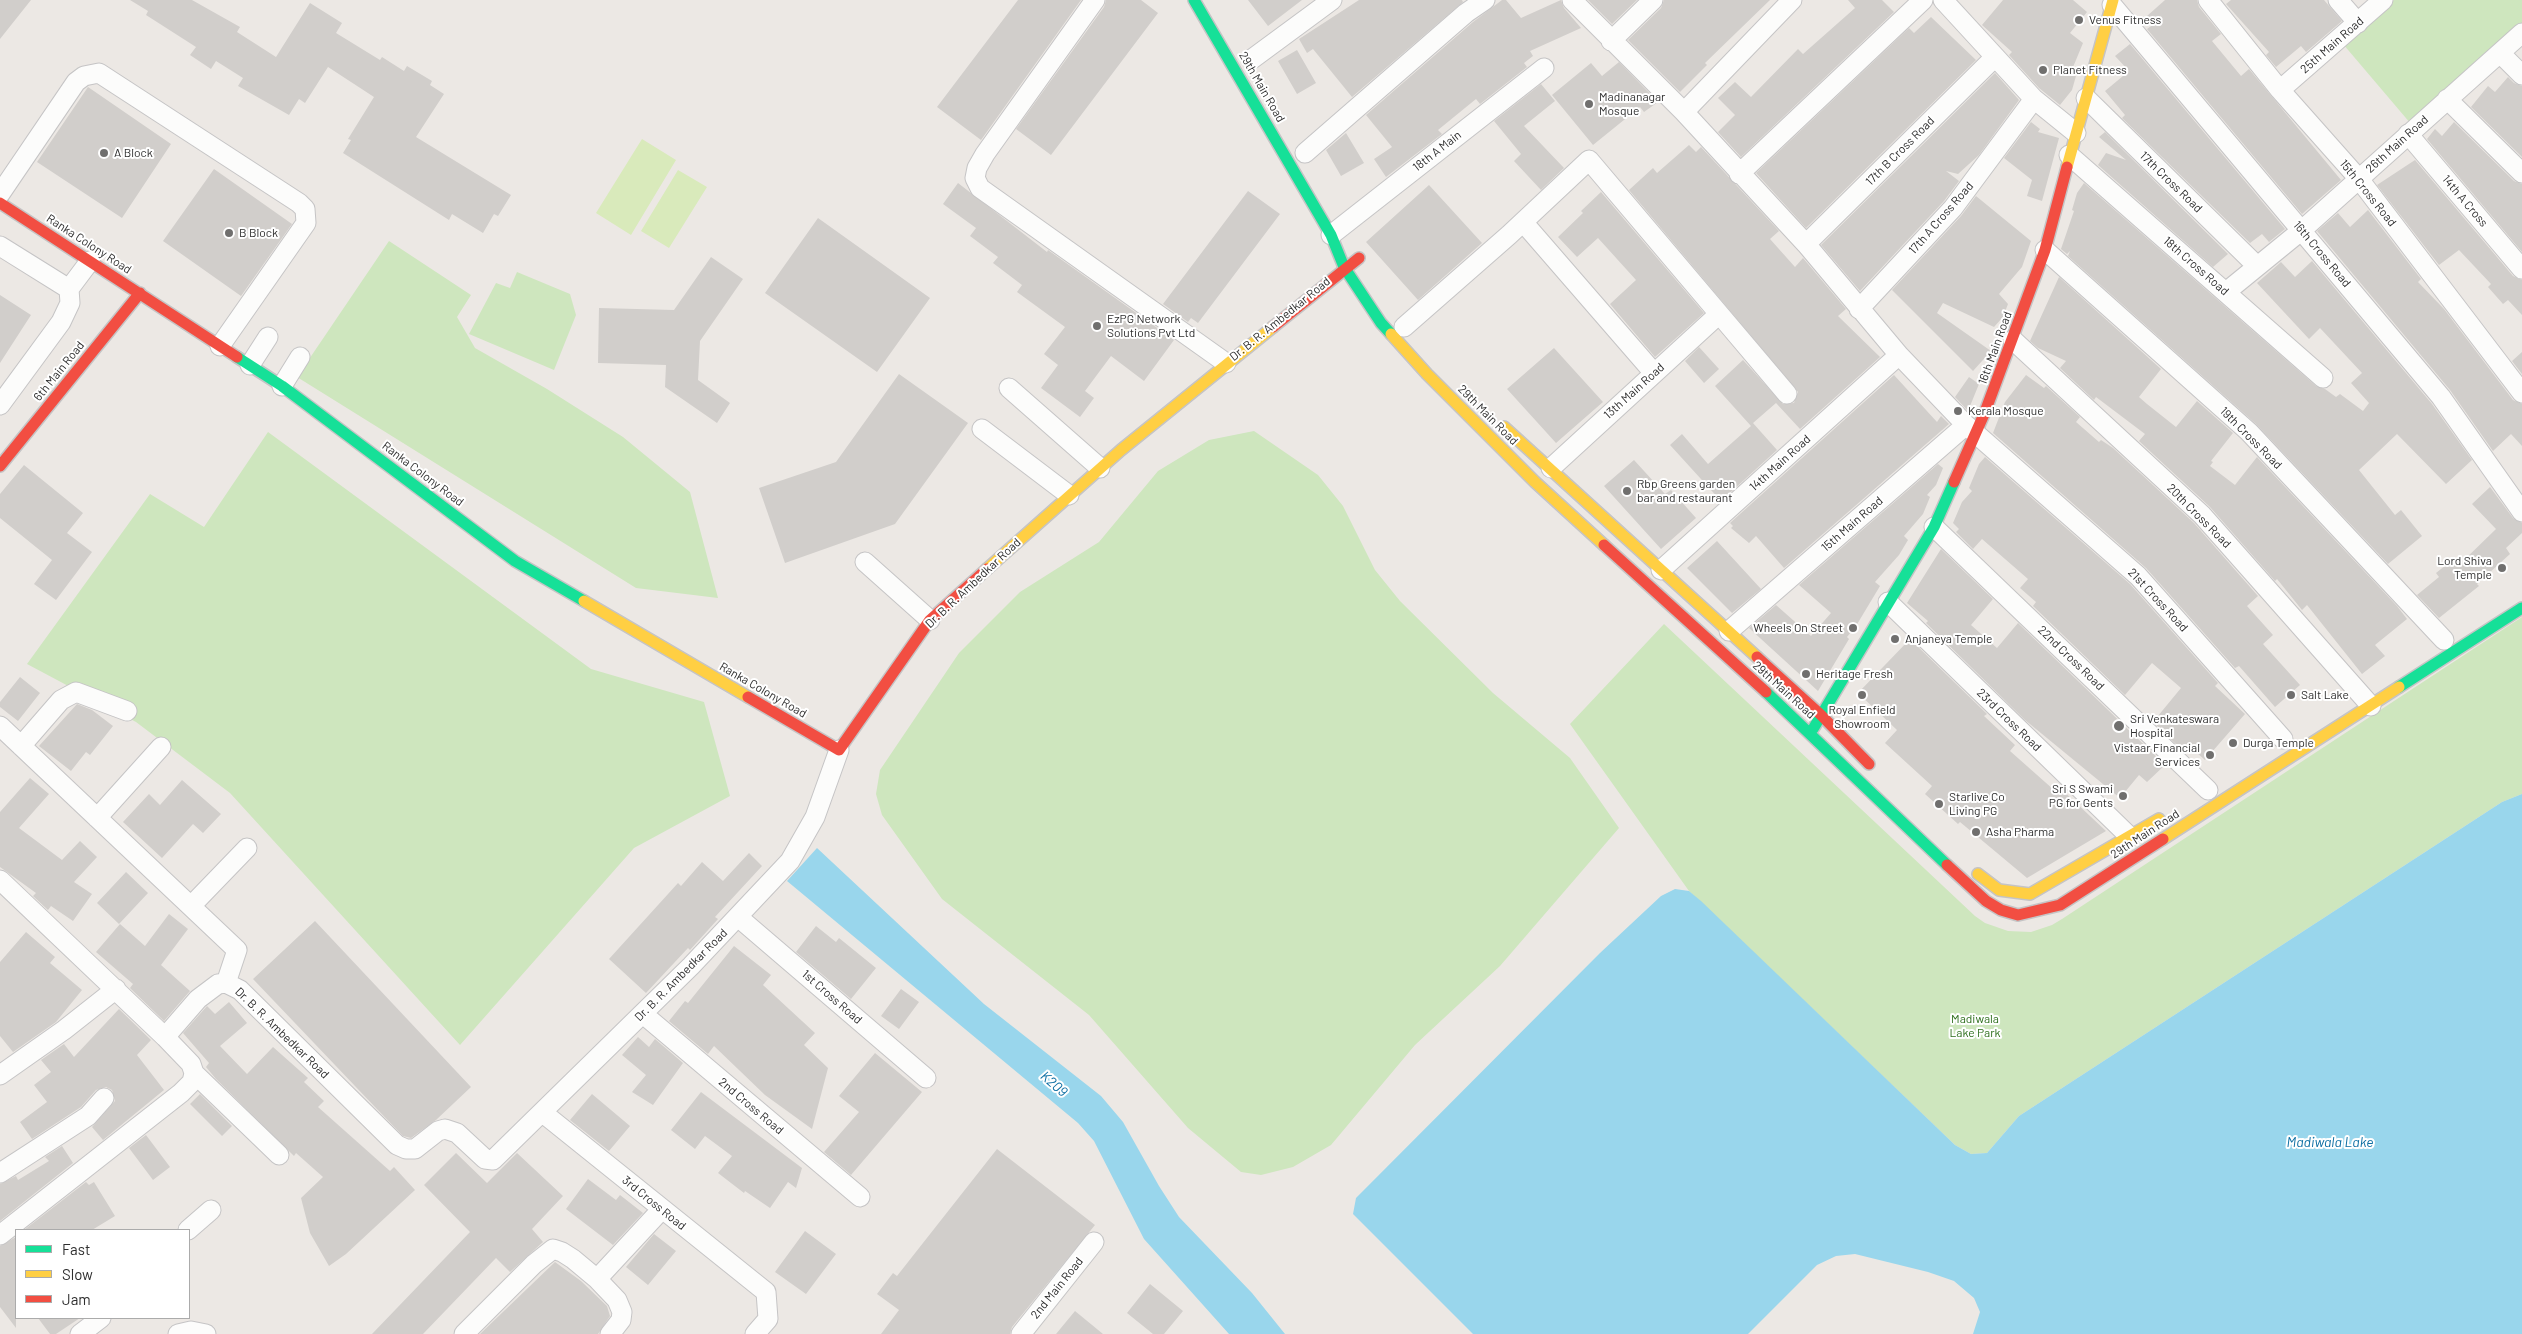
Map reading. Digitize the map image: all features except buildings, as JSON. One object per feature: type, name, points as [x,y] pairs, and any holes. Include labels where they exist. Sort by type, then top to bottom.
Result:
[{"type":"street","points":[[1095,0],[986,154],[977,168],[975,178],[980,188],[1226,364]]},
{"type":"street","name":"29th Main Road","points":[[1194,0],[1341,227],[1344,268],[1381,323],[1427,374],[1535,482],[1810,733],[1986,901],[2002,910],[2018,915],[2034,913],[2060,905],[2364,696],[2522,608]]},
{"type":"street","points":[[1252,59],[1332,0]]},
{"type":"street","points":[[1305,153],[1466,13],[1485,0]]},
{"type":"street","name":"21st Cross Road","points":[[1572,0],[1684,112],[1739,174],[1806,244],[1899,355],[1970,430],[2138,576],[2283,739]]},
{"type":"street","points":[[1611,41],[1653,0]]},
{"type":"street","points":[[1684,112],[1792,0]]},
{"type":"street","points":[[1739,174],[1923,0]]},
{"type":"street","points":[[1943,0],[2034,99],[2076,133]]},
{"type":"street","name":"15th Cross Road","points":[[2208,0],[2280,90],[2359,179],[2522,393]]},
{"type":"street","points":[[2338,0],[2358,23]]},
{"type":"street","name":"25th Main Road","points":[[2280,90],[2383,0]]},
{"type":"street","name":"16th Main Road","points":[[1810,733],[1934,526],[1970,430],[2013,340],[2045,250],[2069,155],[2113,2]]},
{"type":"street","name":"16th Cross Road","points":[[2113,2],[2440,396],[2522,512]]},
{"type":"street","name":"26th Main Road","points":[[2226,292],[2302,230],[2522,33]]},
{"type":"street","points":[[2500,53],[2522,75]]},
{"type":"street","name":"17th B Cross Road","points":[[1806,244],[1994,57]]},
{"type":"street","name":"18th A Main","points":[[1341,227],[1544,68]]},
{"type":"street","points":[[2,205],[76,82],[84,76],[99,73],[299,203],[305,209],[306,224],[220,346]]},
{"type":"street","name":"17th Cross Road","points":[[2086,98],[2257,266]]},
{"type":"street","name":"17th A Cross Road","points":[[1859,309],[1953,208],[2034,99]]},
{"type":"street","points":[[2447,99],[2522,173]]},
{"type":"street","name":"14th A Cross","points":[[2408,134],[2522,268]]},
{"type":"street","name":"18th Cross Road","points":[[2069,155],[2323,378]]},
{"type":"street","points":[[1404,327],[1523,222],[1588,160],[1786,394]]},
{"type":"street","name":"Ranka Colony Road","points":[[2,205],[282,386],[515,561],[601,613],[839,750]]},
{"type":"street","points":[[1523,222],[1654,373]]},
{"type":"street","points":[[0,246],[69,289]]},
{"type":"street","name":"19th Cross Road","points":[[2045,250],[2249,432],[2444,640]]},
{"type":"street","name":"Dr. B. R. Ambedkar Road","points":[[165,1037],[206,991],[218,984],[226,983],[240,990],[390,1139],[406,1149],[416,1149],[438,1131],[445,1129],[457,1133],[485,1159],[493,1160],[643,1014],[790,861],[815,816],[839,750],[930,620],[1100,468],[1344,268],[1358,253],[1365,268]]},
{"type":"street","points":[[0,405],[61,322],[70,303],[69,289],[90,261]]},
{"type":"street","name":"6th Main Road","points":[[0,466],[140,293]]},
{"type":"street","name":"13th Main Road","points":[[1550,468],[1718,315]]},
{"type":"street","points":[[250,365],[268,337]]},
{"type":"street","name":"20th Cross Road","points":[[2013,340],[2202,515],[2364,696]]},
{"type":"street","name":"14th Main Road","points":[[1662,570],[1899,355]]},
{"type":"street","points":[[282,386],[300,357]]},
{"type":"street","points":[[1009,388],[1100,468]]},
{"type":"street","name":"29th Main Road","points":[[1493,417],[1821,715],[1875,770]]},
{"type":"street","points":[[982,429],[1070,495]]},
{"type":"street","name":"15th Main Road","points":[[1729,631],[1970,430]]},
{"type":"street","name":"22nd Cross Road","points":[[1934,526],[2207,790]]},
{"type":"street","points":[[865,562],[930,620]]},
{"type":"street","name":"23rd Cross Road","points":[[1888,602],[2130,837]]},
{"type":"street","points":[[21,746],[60,700],[76,692],[127,712]]},
{"type":"street","points":[[0,726],[238,950],[226,983]]},
{"type":"street","points":[[97,818],[161,747]]},
{"type":"street","name":"29th Main Road","points":[[1968,865],[1993,886],[2008,892],[2030,894],[2172,812]]},
{"type":"street","points":[[191,906],[247,848]]},
{"type":"street","points":[[0,880],[165,1037],[191,1064],[194,1073],[279,1155]]},
{"type":"street","name":"1st Cross Road","points":[[738,917],[926,1078]]},
{"type":"street","points":[[2,1070],[64,1030],[116,989]]},
{"type":"street","name":"2nd Cross Road","points":[[643,1014],[860,1197]]},
{"type":"street","points":[[0,1235],[181,1093],[192,1082],[194,1073]]},
{"type":"street","points":[[0,1173],[88,1116],[104,1098]]},
{"type":"street","name":"3rd Cross Road","points":[[543,1113],[766,1292],[768,1319],[755,1334]]},
{"type":"street","points":[[597,1279],[662,1209]]},
{"type":"street","points":[[189,1229],[211,1210]]},
{"type":"street","name":"2nd Main Road","points":[[1021,1334],[1094,1242]]},
{"type":"street","points":[[464,1334],[534,1264],[552,1249],[562,1252],[597,1279],[617,1300],[622,1312],[621,1320],[610,1334]]},
{"type":"street","points":[[80,1334],[100,1319]]},
{"type":"street","points":[[178,1334],[191,1331],[206,1334]]},
{"type":"green space","points":[[2394,0],[2522,0],[2522,27],[2411,124],[2343,44]]},
{"type":"green space","points":[[642,139],[676,160],[631,235],[596,213]]},
{"type":"green space","points":[[678,170],[707,187],[669,248],[641,231]]},
{"type":"green space","points":[[389,241],[471,295],[457,317],[475,348],[547,389],[623,437],[690,492],[718,598],[636,588],[297,377]]},
{"type":"green space","points":[[517,272],[570,294],[576,315],[554,370],[469,334],[496,283],[510,288]]},
{"type":"green space","points":[[1254,431],[1318,475],[1343,506],[1375,570],[1400,601],[1493,693],[1570,758],[1619,828],[1500,966],[1415,1045],[1331,1145],[1293,1167],[1261,1175],[1241,1172],[1188,1128],[1089,1015],[942,899],[882,815],[876,794],[880,770],[959,653],[1020,592],[1099,542],[1158,471],[1209,440]]},
{"type":"green space","points":[[268,432],[591,669],[704,702],[730,796],[634,848],[460,1045],[230,793],[136,722],[27,664],[150,494],[204,527]]},
{"type":"green space","name":"Madiwala Lake Park","points":[[2522,617],[2522,794],[2502,802],[2019,1116],[1987,1153],[1971,1154],[1955,1145],[1689,891],[1570,724],[1664,624],[1975,916],[1985,923],[2008,931],[2031,932],[2052,925],[2062,919]]},
{"type":"water","name":"Madiwala Lake","points":[[2522,794],[2522,1334],[1973,1334],[1980,1312],[1974,1298],[1954,1281],[1928,1272],[1855,1254],[1836,1256],[1817,1265],[1748,1334],[1473,1334],[1353,1214],[1356,1198],[1600,953],[1661,896],[1675,889],[1689,891],[1701,901],[1955,1145],[1971,1154],[1987,1153],[2019,1116],[2502,802]]},
{"type":"water","name":"K209","points":[[817,848],[984,1004],[1101,1096],[1123,1122],[1179,1217],[1252,1293],[1285,1334],[1229,1334],[1144,1239],[1094,1141],[1078,1123],[787,881]]},
{"type":"traffic: fast","points":[[1194,0],[1331,235],[1344,267],[1381,323],[1391,334]]},
{"type":"traffic: fast","points":[[237,357],[282,386],[515,561],[584,601]]},
{"type":"traffic: fast","points":[[1813,729],[1934,527],[1954,482]]},
{"type":"traffic: fast","points":[[2399,687],[2522,608]]},
{"type":"traffic: fast","points":[[1766,692],[1947,865]]},
{"type":"traffic: slow","points":[[2067,167],[2113,0]]},
{"type":"traffic: slow","points":[[987,569],[1121,450],[1273,327]]},
{"type":"traffic: slow","points":[[1391,334],[1427,374],[1535,482],[1604,545]]},
{"type":"traffic: slow","points":[[1504,427],[1757,657]]},
{"type":"traffic: slow","points":[[584,601],[748,697]]},
{"type":"traffic: slow","points":[[2163,839],[2399,687]]},
{"type":"traffic: slow","points":[[1978,874],[1999,890],[2030,894],[2159,819]]},
{"type":"traffic: jam","points":[[1954,482],[1985,412],[2045,250],[2067,167]]},
{"type":"traffic: jam","points":[[0,203],[237,357]]},
{"type":"traffic: jam","points":[[1273,327],[1359,258]]},
{"type":"traffic: jam","points":[[0,466],[140,293]]},
{"type":"traffic: jam","points":[[1604,545],[1766,692]]},
{"type":"traffic: jam","points":[[748,697],[839,750],[930,620],[987,569]]},
{"type":"traffic: jam","points":[[1757,657],[1821,715],[1869,764]]},
{"type":"traffic: jam","points":[[1947,865],[1986,901],[2001,910],[2018,915],[2060,905],[2163,839]]},
{"type":"place","name":"Venus Fitness","points":[[2079,20]]},
{"type":"place","name":"Planet Fitness","points":[[2043,70]]},
{"type":"place","name":"Madinanagar Mosque","points":[[1589,104]]},
{"type":"place","name":"A Block","points":[[104,153]]},
{"type":"place","name":"B Block","points":[[229,233]]},
{"type":"place","name":"EzPG Network Solutions Pvt Ltd","points":[[1097,326]]},
{"type":"place","name":"Kerala Mosque","points":[[1958,411]]},
{"type":"place","name":"Rbp Greens garden bar and restaurant","points":[[1627,491]]},
{"type":"place","name":"Lord Shiva Temple","points":[[2502,568]]},
{"type":"place","name":"Wheels On Street","points":[[1853,628]]},
{"type":"place","name":"Anjaneya Temple","points":[[1895,639]]},
{"type":"place","name":"Heritage Fresh","points":[[1806,674]]},
{"type":"place","name":"Royal Enfield Showroom","points":[[1862,695]]},
{"type":"place","name":"Salt Lake","points":[[2291,695]]},
{"type":"place","name":"Sri Venkateswara Hospital","points":[[2119,726]]},
{"type":"place","name":"Durga Temple","points":[[2233,743]]},
{"type":"place","name":"Vistaar Financial Services","points":[[2210,755]]},
{"type":"place","name":"Sri S Swami PG for Gents","points":[[2123,796]]},
{"type":"place","name":"Starlive Co Living PG","points":[[1939,804]]},
{"type":"place","name":"Asha Pharma","points":[[1976,832]]}]
